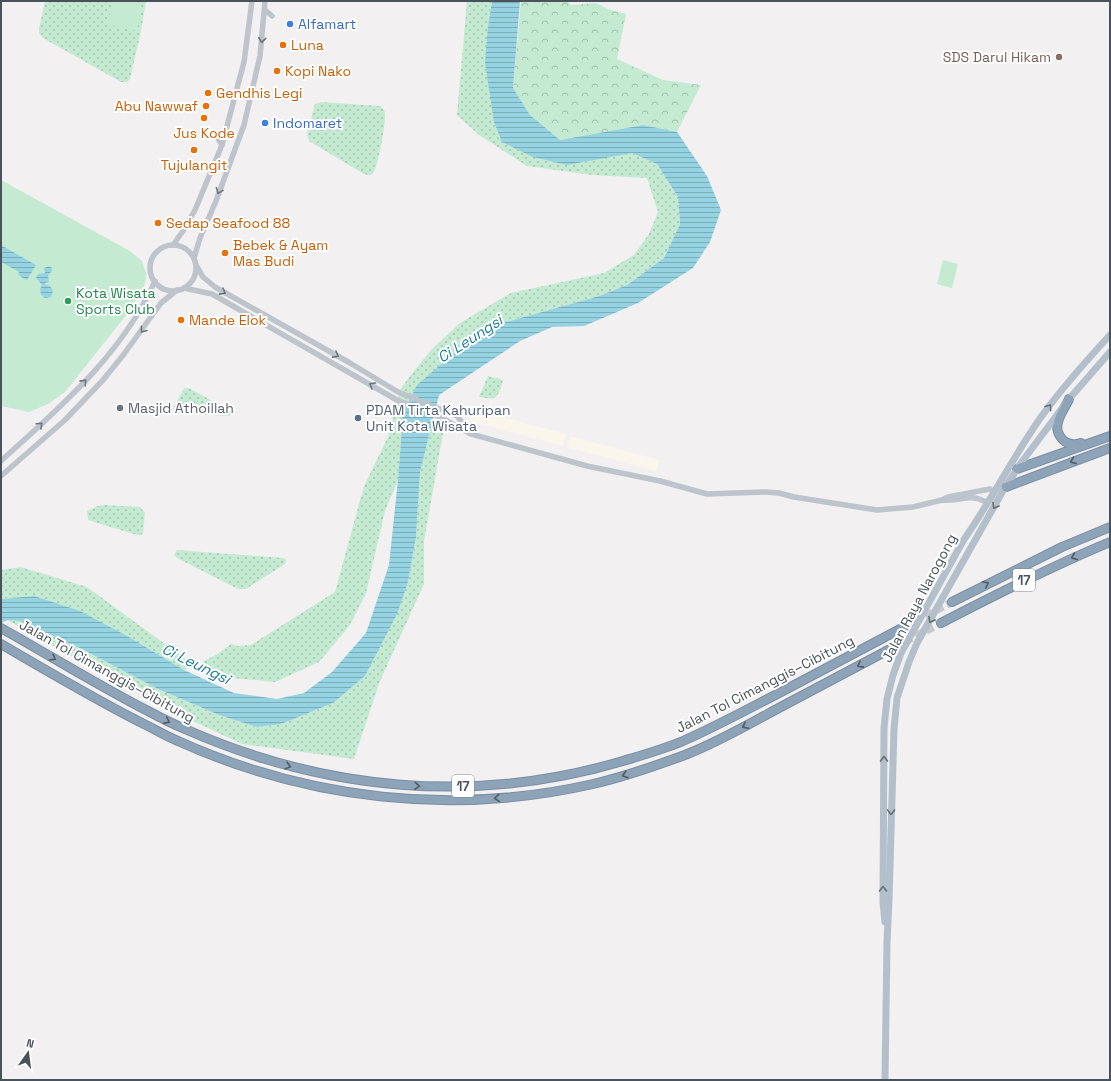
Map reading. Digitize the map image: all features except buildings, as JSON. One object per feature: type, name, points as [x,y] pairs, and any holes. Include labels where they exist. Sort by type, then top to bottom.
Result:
[{"type":"highway","points":[[1069,399],[1058,423],[1057,430],[1060,436],[1064,441],[1071,444],[1094,442]]},
{"type":"highway","points":[[1014,467],[1110,436]]},
{"type":"highway","points":[[1002,485],[1110,448]]},
{"type":"highway","name":"17","points":[[952,602],[1048,554],[1110,527]]},
{"type":"highway","name":"17","points":[[941,623],[1068,559],[1110,542]]},
{"type":"highway","name":"Jalan Tol Cimanggis–Cibitung","points":[[1,628],[122,698],[183,729],[243,753],[337,778],[379,784],[429,787],[482,786],[534,781],[590,771],[682,742],[736,716],[904,627]]},
{"type":"highway","name":"Jalan Tol Cimanggis–Cibitung","points":[[1,644],[116,709],[178,741],[239,765],[285,780],[334,791],[378,797],[428,800],[483,799],[536,794],[594,784],[638,771],[687,754],[742,728],[894,647]]},
{"type":"main road","name":"Jalan Raya Narogong","points":[[887,942],[882,902],[884,728],[887,699],[892,675],[901,652],[963,541],[1014,467],[1041,418],[1084,362],[1110,335]]},
{"type":"main road","name":"Jalan Raya Narogong","points":[[1014,467],[1069,399],[1110,352]]},
{"type":"main road","points":[[963,541],[990,489],[1025,435],[1041,418]]},
{"type":"main road","name":"Jalan Raya Narogong","points":[[885,1080],[887,942],[890,900],[894,729],[899,693],[917,643],[1002,485]]},
{"type":"street","points":[[194,258],[200,238],[244,125],[260,56],[265,1]]},
{"type":"street","points":[[172,245],[183,231],[195,210],[222,146],[244,62],[249,2]]},
{"type":"street","points":[[265,10],[272,16]]},
{"type":"street","points":[[217,138],[222,146]]},
{"type":"street","points":[[237,145],[245,142]]},
{"type":"street","points":[[196,265],[194,278],[184,288],[177,290],[165,289],[155,281],[151,272],[151,261],[160,249],[172,245],[185,248],[194,258],[203,277],[215,287],[350,363],[398,392],[457,416],[471,434]]},
{"type":"street","points":[[1,461],[72,395],[100,365],[133,323],[146,302],[155,281]]},
{"type":"street","points":[[184,288],[212,294],[397,400],[440,417],[471,434],[587,466],[660,481],[707,494],[779,493],[794,497],[877,510],[913,507],[942,500],[948,497],[990,489]]},
{"type":"street","points":[[1,476],[65,420],[103,380],[133,343],[161,303],[177,290]]},
{"type":"street","points":[[942,500],[948,501],[976,497],[984,500]]},
{"type":"shaded area","points":[[471,409],[566,434],[563,446],[468,421]]},
{"type":"shaded area","points":[[570,436],[659,460],[656,471],[567,447]]},
{"type":"green space","points":[[45,1],[146,1],[130,79],[127,82],[121,82],[43,38],[39,33],[39,29]]},
{"type":"green space","points":[[113,1],[132,1],[142,3],[137,31],[108,25]]},
{"type":"green space","points":[[467,1],[492,1],[488,26],[502,142],[632,153],[657,164],[678,197],[680,224],[664,258],[627,285],[599,296],[506,322],[403,413],[398,480],[385,511],[366,593],[350,625],[319,662],[275,682],[231,678],[195,666],[219,653],[231,644],[238,646],[251,645],[335,592],[364,486],[388,437],[400,390],[432,349],[460,323],[511,293],[604,273],[634,255],[649,234],[658,212],[647,178],[592,175],[527,166],[479,135],[457,115]]},
{"type":"green space","points":[[521,1],[567,1],[571,5],[596,3],[608,9],[626,14],[617,59],[663,80],[701,85],[677,132],[643,125],[560,140],[530,115],[513,88]]},
{"type":"green space","points":[[321,102],[380,106],[383,109],[385,118],[383,134],[377,163],[372,174],[364,174],[309,141],[307,134],[315,104]]},
{"type":"green space","name":"Kota Wisata Sports Club","points":[[1,180],[130,251],[142,261],[146,273],[145,284],[131,309],[65,392],[48,404],[29,412],[1,406]]},
{"type":"green space","points":[[943,260],[958,264],[952,288],[937,284]]},
{"type":"green space","points":[[488,376],[503,380],[500,390],[494,398],[479,397]]},
{"type":"green space","points":[[185,388],[189,388],[230,411],[231,415],[175,413],[173,409]]},
{"type":"green space","points":[[432,423],[444,427],[424,541],[424,584],[380,681],[354,759],[242,744],[161,706],[7,620],[20,621],[82,649],[158,689],[219,715],[257,727],[281,724],[333,703],[365,676],[408,582],[416,537],[420,472]]},
{"type":"green space","points":[[98,506],[140,507],[145,513],[143,533],[141,535],[137,535],[88,520],[87,511]]},
{"type":"green space","points":[[177,550],[283,558],[286,560],[285,564],[246,589],[238,589],[177,558],[174,555]]},
{"type":"green space","points":[[21,567],[87,587],[195,666],[184,670],[129,637],[34,596],[1,599],[1,570]]},
{"type":"water","points":[[492,1],[520,1],[513,88],[530,115],[560,140],[643,125],[677,132],[707,176],[721,210],[710,242],[693,268],[638,303],[584,326],[552,327],[520,341],[439,395],[420,472],[416,537],[408,582],[397,614],[365,676],[333,703],[281,724],[257,727],[219,715],[158,689],[82,649],[20,621],[8,620],[1,623],[1,599],[34,596],[80,611],[129,637],[184,670],[234,693],[277,699],[304,693],[332,672],[366,633],[389,565],[403,413],[417,385],[453,354],[506,322],[599,296],[627,285],[664,258],[680,224],[678,197],[657,164],[632,153],[567,165],[533,157],[502,142],[494,122],[485,63]]},
{"type":"water","points":[[1,245],[36,265],[27,280],[18,274],[19,272],[1,262]]},
{"type":"water","points":[[49,266],[52,268],[52,271],[48,275],[49,282],[45,283],[46,285],[50,286],[53,291],[51,297],[45,298],[41,295],[40,289],[42,285],[36,278],[38,274],[45,273],[44,268]]},
{"type":"tunnel","points":[[904,627],[952,602]]},
{"type":"tunnel","points":[[894,647],[941,623]]},
{"type":"place","name":"Alfamart","points":[[290,24]]},
{"type":"place","name":"Luna","points":[[283,45]]},
{"type":"place","name":"SDS Darul Hikam","points":[[1059,57]]},
{"type":"place","name":"Kopi Nako","points":[[277,71]]},
{"type":"place","name":"Gendhis Legi","points":[[208,93]]},
{"type":"place","name":"Abu Nawwaf","points":[[206,106]]},
{"type":"place","name":"Jus Kode","points":[[204,118]]},
{"type":"place","name":"Indomaret","points":[[265,123]]},
{"type":"place","name":"Tujulangit","points":[[194,150]]},
{"type":"place","name":"Sedap Seafood 88","points":[[158,223]]},
{"type":"place","name":"Bebek & Ayam Mas Budi","points":[[225,253]]},
{"type":"place","name":"Kota Wisata Sports Club","points":[[68,301]]},
{"type":"place","name":"Mande Elok","points":[[181,320]]},
{"type":"place","name":"Masjid Athoillah","points":[[120,408]]},
{"type":"place","name":"PDAM Tirta Kahuripan Unit Kota Wisata","points":[[358,418]]},
{"type":"water label","name":"Ci Leungsi","points":[[470,339]]},
{"type":"water label","name":"Ci Leungsi","points":[[196,664]]}]
